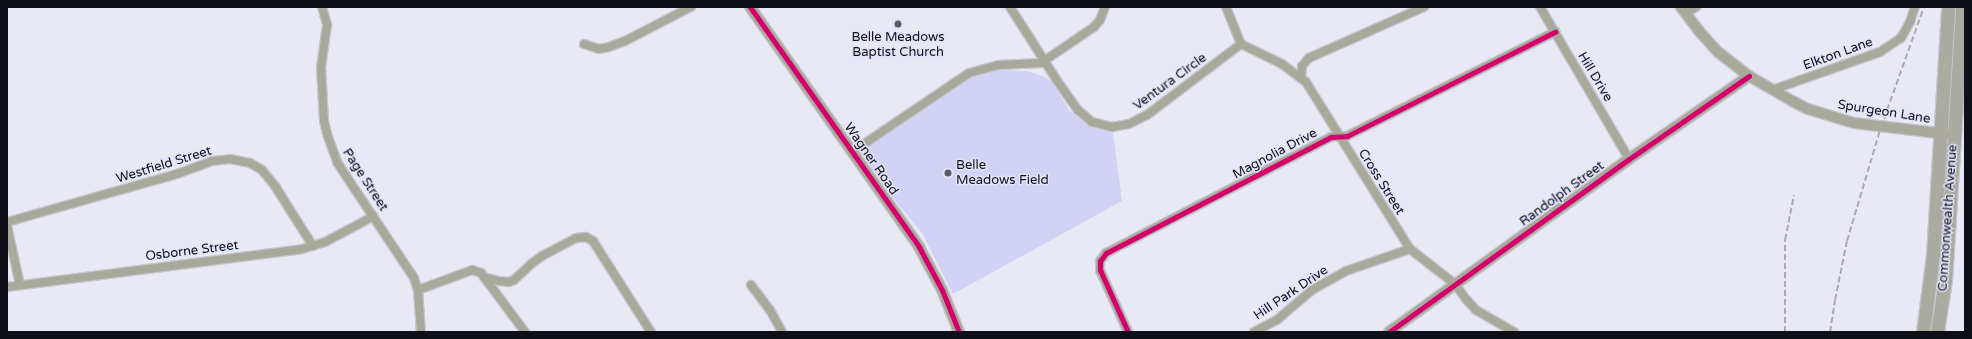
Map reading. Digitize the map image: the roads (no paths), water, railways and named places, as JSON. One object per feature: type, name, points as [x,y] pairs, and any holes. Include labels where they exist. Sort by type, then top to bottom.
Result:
[{"type":"highway","points":[[1948,9],[1961,10]]},
{"type":"highway","name":"Commonwealth Avenue","points":[[1923,332],[1933,255],[1948,9]]},
{"type":"highway","name":"Commonwealth Avenue","points":[[1937,332],[1945,280],[1961,10]]},
{"type":"street","name":"Page Street","points":[[322,7],[327,25],[321,67],[326,134],[337,162],[414,278],[418,290],[421,332]]},
{"type":"street","points":[[584,44],[599,49],[614,45],[691,7]]},
{"type":"street","name":"Wagner Road","points":[[750,7],[919,247],[942,290],[959,332]]},
{"type":"street","name":"Ventura Circle","points":[[1010,7],[1060,86],[1085,117],[1101,125],[1118,127],[1129,124],[1148,115],[1241,44]]},
{"type":"street","points":[[852,152],[969,73],[986,67],[1036,65],[1045,61],[1094,28],[1100,20],[1105,7]]},
{"type":"street","points":[[1226,7],[1241,44]]},
{"type":"street","points":[[1301,78],[1302,66],[1309,58],[1424,7]]},
{"type":"street","name":"Hill Drive","points":[[1540,7],[1629,159]]},
{"type":"street","points":[[1684,10],[1696,7]]},
{"type":"street","name":"Elkton Lane","points":[[1772,90],[1880,52],[1901,38],[1908,26],[1915,7]]},
{"type":"street","name":"Spurgeon Lane","points":[[1684,10],[1718,52],[1749,76],[1808,109],[1854,123],[1954,135]]},
{"type":"street","name":"Magnolia Drive","points":[[1128,332],[1100,270],[1100,261],[1103,256],[1143,233],[1331,137],[1347,136],[1555,32]]},
{"type":"street","name":"Cross Street","points":[[1241,44],[1282,64],[1301,78],[1316,96],[1410,249],[1455,284],[1476,310],[1514,332]]},
{"type":"street","name":"Randolph Street","points":[[1389,332],[1629,159],[1749,76]]},
{"type":"street","name":"Westfield Street","points":[[7,222],[177,174],[212,161],[230,159],[250,163],[262,170],[275,186],[313,246]]},
{"type":"street","name":"Osborne Street","points":[[7,287],[262,255],[313,246],[339,235],[374,216]]},
{"type":"street","points":[[7,225],[20,285]]},
{"type":"street","points":[[484,277],[499,281],[509,282],[514,280],[542,256],[576,238],[582,237],[593,241],[651,332]]},
{"type":"street","name":"Hill Park Drive","points":[[1254,332],[1276,320],[1312,290],[1346,271],[1410,249]]},
{"type":"street","points":[[418,290],[468,271],[477,271],[484,277],[525,332]]},
{"type":"street","points":[[751,284],[770,310],[782,332]]},
{"type":"street","points":[[1273,332],[1276,320]]},
{"type":"railway","points":[[1830,332],[1847,241],[1881,127],[1924,7]]},
{"type":"railway","points":[[1785,332],[1785,240],[1794,195]]},
{"type":"place","name":"Belle Meadows Baptist Church","points":[[898,24]]},
{"type":"place","name":"Belle Meadows Field","points":[[948,173]]}]
